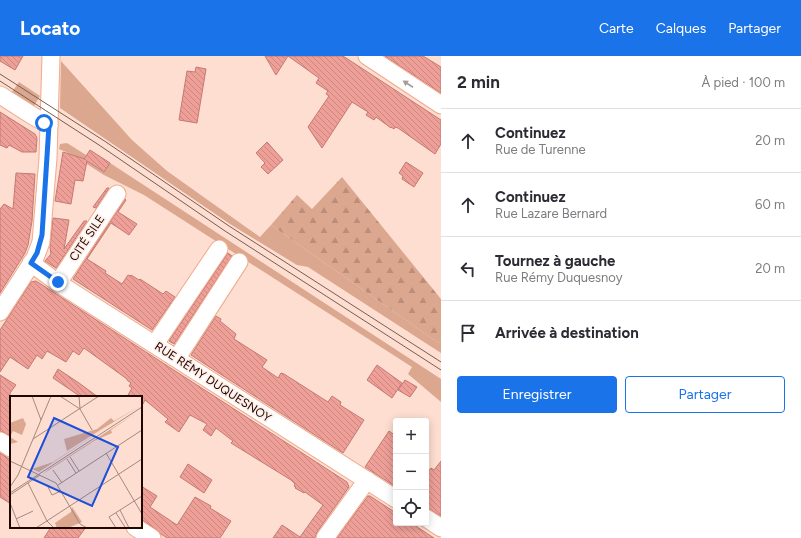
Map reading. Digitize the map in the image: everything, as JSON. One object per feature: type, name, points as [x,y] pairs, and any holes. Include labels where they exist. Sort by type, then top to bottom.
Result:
[{"type":"street","points":[[2,304],[37,253],[42,235],[48,158],[51,56]]},
{"type":"street","points":[[367,56],[441,105]]},
{"type":"street","points":[[0,95],[49,125]]},
{"type":"street","name":"CITÉ SILE","points":[[58,282],[116,194]]},
{"type":"street","points":[[156,344],[219,249]]},
{"type":"street","points":[[177,358],[239,262]]},
{"type":"street","name":"RUE RÉMY DUQUESNOY","points":[[31,263],[58,282],[393,497]]},
{"type":"street","points":[[0,441],[10,447]]},
{"type":"street","points":[[325,538],[367,480]]},
{"type":"street","points":[[429,520],[441,528]]},
{"type":"street","points":[[137,528],[152,538]]},
{"type":"green space","points":[[61,61],[132,140],[167,171],[260,237],[271,225],[437,342],[441,343],[441,353],[308,267],[297,265],[230,224],[60,108]]},
{"type":"green space","points":[[19,82],[40,96],[34,106],[12,92]]},
{"type":"green space","points":[[67,143],[86,155],[84,159],[103,172],[110,163],[441,379],[441,402],[408,374],[412,367],[144,195],[104,175],[73,155],[59,149],[60,144]]},
{"type":"green space","points":[[342,177],[441,299],[441,343],[437,342],[271,225],[297,195],[312,209]]},
{"type":"building","points":[[0,56],[23,56],[15,70],[0,61]]},
{"type":"building","points":[[265,56],[288,56],[276,75]]},
{"type":"building","points":[[288,56],[343,56],[441,120],[441,144],[435,154],[398,128],[391,128],[376,117],[374,120],[366,115],[368,112],[352,102],[322,148],[308,127],[329,96],[326,94],[328,91],[316,83],[319,78]]},
{"type":"building","points":[[385,56],[423,56],[441,67],[441,93]]},
{"type":"building","points":[[196,67],[206,69],[197,123],[179,120],[187,71],[195,72]]},
{"type":"building","points":[[0,112],[35,134],[37,138],[36,152],[22,152],[9,145],[7,148],[0,145]]},
{"type":"building","points":[[267,142],[283,160],[268,174],[261,167],[265,163],[256,153]]},
{"type":"building","points":[[90,150],[110,163],[104,172],[87,161],[83,181],[75,180],[71,204],[55,201],[63,152],[84,159]]},
{"type":"building","points":[[406,162],[423,173],[414,187],[402,179],[403,176],[399,173]]},
{"type":"building","points":[[16,173],[35,174],[32,221],[28,245],[25,253],[0,293],[0,209],[4,204],[13,209]]},
{"type":"building","points":[[107,188],[109,188],[96,208],[93,207]]},
{"type":"building","points":[[125,199],[126,200],[118,212],[137,224],[129,235],[111,223],[87,259],[106,271],[105,273],[122,284],[128,275],[131,275],[163,294],[166,291],[175,297],[152,330],[73,279]]},
{"type":"building","points":[[53,218],[69,220],[64,249],[84,221],[87,221],[56,268],[45,261],[51,254],[50,247]]},
{"type":"building","points":[[228,253],[232,256],[174,344],[169,341]]},
{"type":"building","points":[[36,281],[347,482],[349,487],[317,532],[315,538],[273,538],[282,525],[300,537],[323,505],[305,492],[304,493],[295,488],[295,484],[291,480],[231,443],[233,441],[216,428],[211,436],[203,430],[207,424],[190,415],[179,432],[165,422],[168,419],[145,400],[142,404],[142,396],[128,395],[132,388],[129,386],[131,383],[84,348],[79,355],[73,351],[66,362],[47,351],[42,359],[37,355],[28,369],[10,357],[0,372],[0,330],[31,282]]},
{"type":"building","points":[[216,316],[236,334],[234,339],[267,360],[262,367],[278,378],[281,373],[284,374],[328,402],[332,396],[341,402],[340,405],[364,420],[343,453],[191,355]]},
{"type":"building","points":[[377,365],[402,383],[392,398],[367,380]]},
{"type":"building","points":[[58,369],[97,396],[80,396],[53,378]]},
{"type":"building","points":[[0,375],[16,385],[10,393],[10,436],[0,431]]},
{"type":"building","points":[[405,380],[417,387],[410,397],[398,390]]},
{"type":"building","points":[[389,431],[393,434],[393,485],[365,467]]},
{"type":"building","points":[[0,453],[10,459],[10,503],[0,497]]},
{"type":"building","points":[[441,461],[441,516],[429,509],[429,470],[431,468],[434,470]]},
{"type":"building","points":[[188,464],[212,480],[204,493],[180,477]]},
{"type":"building","points":[[142,487],[157,496],[150,507],[177,525],[195,497],[211,506],[210,508],[231,521],[220,538],[167,538],[142,520]]},
{"type":"building","points":[[368,496],[370,496],[393,511],[393,526],[416,526],[434,538],[337,538]]},
{"type":"building","points":[[50,528],[85,528],[78,538],[44,538]]},
{"type":"tram line","points":[[0,74],[106,142],[229,226],[441,362]]},
{"type":"tram line","points":[[0,81],[99,145],[225,231],[441,370]]},
{"type":"route","points":[[44,123],[49,125],[48,158],[41,242],[35,258],[31,263],[58,282]]}]
